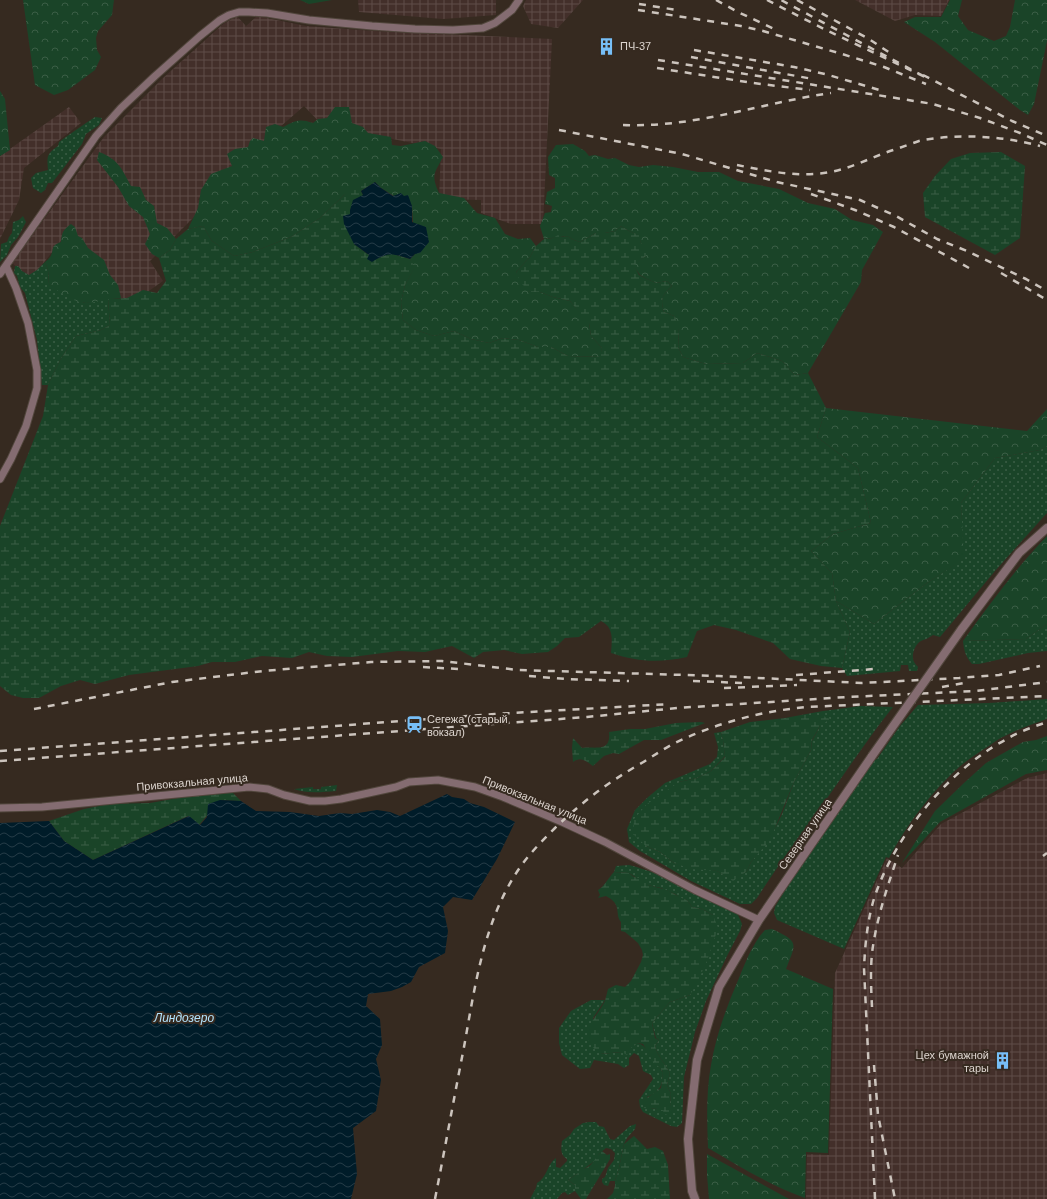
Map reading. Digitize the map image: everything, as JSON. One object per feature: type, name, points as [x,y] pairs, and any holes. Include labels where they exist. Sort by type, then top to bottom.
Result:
[{"type":"street","points":[[0,274],[96,136],[121,108],[160,71],[200,36],[220,20],[229,15],[239,12],[267,13],[309,20],[372,26],[453,30],[482,28],[495,23],[512,10],[519,0]]},
{"type":"street","points":[[0,479],[26,426],[37,388],[37,370],[28,323],[16,288],[6,266]]},
{"type":"street","name":"Северная улица","points":[[695,1199],[692,1191],[688,1140],[697,1060],[719,987],[759,920],[961,630],[1019,553],[1047,528]]},
{"type":"street","name":"Привокзальная улица","points":[[0,808],[66,805],[250,787],[268,789],[284,795],[310,801],[325,801],[396,788],[409,782],[438,780],[475,787],[562,822],[605,842],[695,890],[759,920]]},
{"type":"shaded area","points":[[358,0],[496,0],[496,15],[443,19],[359,12]]},
{"type":"shaded area","points":[[526,0],[583,0],[558,28],[531,24],[523,6]]},
{"type":"shaded area","points":[[855,0],[949,0],[941,16],[915,15],[895,21]]},
{"type":"shaded area","points":[[237,16],[246,26],[257,16],[306,26],[374,31],[552,39],[543,224],[511,224],[481,213],[481,200],[439,199],[441,149],[321,124],[304,106],[198,199],[204,207],[150,261],[163,281],[126,307],[71,228],[31,279],[12,263],[104,137],[163,78],[223,24]]},
{"type":"shaded area","points":[[69,107],[81,123],[24,168],[19,200],[0,239],[0,156]]},
{"type":"shaded area","points":[[1047,773],[1047,1199],[806,1199],[807,1154],[829,1155],[835,973],[887,858],[902,868],[941,824],[1027,778]]},
{"type":"green space","points":[[23,0],[114,0],[112,15],[98,31],[96,38],[97,50],[101,57],[95,70],[68,90],[54,95],[35,85]]},
{"type":"green space","points":[[300,0],[332,0],[309,4]]},
{"type":"green space","points":[[950,0],[962,0],[958,16],[968,30],[994,41],[1006,36],[1010,27],[1015,0],[1047,0],[1047,41],[1034,104],[1028,115],[935,42],[904,22],[915,17],[941,17]]},
{"type":"green space","points":[[0,91],[5,99],[10,150],[0,156]]},
{"type":"green space","points":[[335,107],[349,107],[352,123],[363,127],[368,133],[391,137],[392,145],[401,146],[425,141],[435,146],[443,157],[437,167],[434,178],[439,193],[464,198],[477,213],[495,218],[505,234],[518,239],[530,238],[536,246],[530,257],[516,272],[530,292],[540,292],[570,301],[589,323],[591,336],[602,348],[601,357],[568,356],[551,347],[538,347],[519,340],[503,338],[489,343],[471,339],[454,331],[434,336],[416,330],[403,320],[401,302],[405,285],[414,268],[410,259],[415,254],[412,206],[404,196],[394,196],[381,188],[375,182],[344,195],[320,218],[291,237],[253,252],[234,256],[212,241],[203,226],[188,229],[198,208],[201,190],[211,174],[232,166],[227,154],[235,149],[248,147],[253,138],[264,141],[266,127],[275,124],[283,127],[301,120],[313,123],[318,119],[327,118]]},
{"type":"green space","points":[[95,117],[102,118],[99,125],[86,134],[82,144],[52,183],[48,183],[45,190],[41,193],[33,188],[31,178],[36,173],[48,170],[47,162],[51,151],[58,146],[59,142]]},
{"type":"green space","points":[[573,144],[585,151],[589,156],[595,155],[608,159],[615,158],[629,165],[639,167],[653,165],[698,172],[719,172],[738,181],[779,189],[808,203],[835,209],[852,220],[873,225],[883,232],[862,270],[861,282],[808,373],[795,375],[782,361],[757,353],[743,363],[706,364],[683,357],[678,347],[679,332],[674,316],[664,312],[662,304],[664,295],[672,286],[667,281],[656,283],[640,275],[633,265],[646,256],[638,235],[621,226],[615,231],[596,233],[580,242],[567,236],[544,239],[540,226],[545,213],[551,212],[552,206],[545,204],[547,192],[555,188],[555,178],[549,175],[548,157],[556,145]]},
{"type":"green space","points":[[99,152],[111,158],[119,165],[131,186],[140,187],[146,200],[154,206],[157,223],[167,228],[176,239],[170,250],[159,258],[152,254],[145,244],[150,234],[143,217],[129,206],[118,187],[97,160]]},
{"type":"green space","points":[[1001,152],[1025,166],[1020,238],[995,255],[925,217],[923,193],[935,176],[951,159],[970,153]]},
{"type":"green space","points":[[367,179],[375,182],[361,191],[363,195],[354,244],[369,255],[378,258],[390,253],[410,259],[415,267],[405,285],[401,302],[403,320],[416,330],[434,336],[454,331],[471,339],[489,343],[503,338],[519,340],[538,347],[551,347],[568,356],[600,357],[602,348],[591,336],[589,323],[577,321],[579,312],[570,301],[540,292],[530,292],[521,283],[516,272],[530,257],[536,246],[544,239],[553,238],[558,235],[562,237],[567,236],[580,242],[596,233],[615,231],[621,226],[639,235],[641,243],[647,249],[646,256],[634,265],[639,275],[656,283],[667,281],[672,286],[663,297],[662,304],[664,312],[674,316],[677,322],[679,332],[678,347],[683,357],[706,364],[743,363],[757,353],[782,361],[795,375],[808,373],[826,408],[817,437],[858,468],[871,523],[833,534],[811,551],[832,573],[836,601],[850,632],[842,668],[821,666],[790,659],[773,643],[736,630],[714,625],[697,631],[687,657],[658,661],[640,660],[611,653],[612,639],[610,630],[601,621],[579,637],[565,638],[548,652],[522,654],[504,650],[483,652],[474,658],[452,646],[425,652],[398,651],[352,657],[327,656],[309,652],[292,658],[262,656],[235,662],[212,662],[198,666],[129,675],[95,684],[80,680],[61,686],[39,698],[23,698],[11,695],[0,686],[0,526],[43,416],[48,385],[60,360],[76,336],[101,330],[110,325],[108,299],[127,298],[143,290],[157,293],[166,281],[159,258],[170,250],[176,239],[188,229],[203,226],[212,241],[234,256],[253,252],[291,237],[320,218],[344,195]]},
{"type":"green space","points":[[23,216],[26,222],[18,237],[11,245],[7,255],[0,262],[1,244],[7,242],[12,233],[13,222],[19,220]]},
{"type":"green space","points":[[71,224],[75,227],[78,236],[82,238],[88,248],[104,260],[110,275],[118,285],[121,298],[86,303],[76,301],[66,296],[49,284],[48,270],[45,262],[51,255],[55,245],[61,242],[62,233]]},
{"type":"green space","points":[[45,262],[48,270],[49,284],[84,303],[108,299],[110,325],[101,330],[76,336],[60,360],[48,385],[42,385],[37,340],[25,293],[20,287],[17,276],[14,273],[15,266],[18,266],[22,271],[29,275]]},
{"type":"green space","points":[[826,408],[1027,431],[1047,409],[1047,446],[1040,450],[995,458],[961,503],[964,559],[927,583],[874,624],[836,601],[832,573],[811,551],[833,534],[871,523],[858,468],[817,437]]},
{"type":"green space","points":[[1047,446],[1047,513],[995,571],[940,637],[933,635],[918,644],[913,654],[913,659],[918,667],[917,671],[909,671],[908,665],[901,665],[900,671],[847,676],[842,668],[850,632],[836,601],[874,624],[927,583],[963,559],[961,503],[995,458],[1040,450]]},
{"type":"green space","points":[[1047,536],[1047,624],[1026,639],[963,641],[993,600]]},
{"type":"green space","points":[[1047,624],[1047,651],[1028,653],[979,664],[972,664],[965,653],[963,641],[1026,639]]},
{"type":"green space","points":[[1047,699],[1047,719],[1002,737],[969,759],[942,784],[922,807],[904,832],[889,858],[886,857],[844,949],[777,920],[774,913],[775,907],[792,879],[873,761],[877,759],[900,726],[918,705],[989,703]]},
{"type":"green space","points":[[861,706],[893,707],[779,865],[757,898],[751,904],[740,904],[691,881],[640,851],[629,842],[627,829],[635,810],[665,783],[710,764],[717,757],[718,747],[714,733],[721,732],[725,756],[711,771],[697,778],[679,782],[646,846],[660,852],[674,863],[717,871],[733,880],[747,871],[751,862],[776,826],[794,782],[811,750],[812,741],[820,726],[821,715],[801,715]]},
{"type":"green space","points":[[801,715],[821,715],[830,719],[820,726],[812,740],[811,750],[794,782],[770,840],[751,862],[747,871],[733,881],[717,871],[691,869],[674,863],[660,852],[646,846],[633,834],[634,819],[647,804],[679,782],[697,778],[711,771],[725,757],[721,732],[750,722]]},
{"type":"green space","points":[[676,723],[705,723],[661,740],[644,740],[619,754],[613,753],[604,756],[593,766],[581,759],[573,762],[573,738],[582,748],[602,747],[608,743],[609,732],[630,729],[645,729]]},
{"type":"green space","points":[[1047,736],[1047,770],[1026,774],[940,822],[902,863],[935,811],[986,763],[1023,742],[1036,740]]},
{"type":"green space","points":[[337,785],[336,791],[309,792],[294,789],[313,787],[313,789],[321,789],[321,787]]},
{"type":"green space","points":[[229,789],[241,801],[220,800],[199,825],[188,816],[93,860],[64,841],[49,821],[84,809],[109,804],[150,803]]},
{"type":"green space","points":[[629,865],[670,880],[736,912],[742,924],[706,1001],[695,1032],[684,1077],[682,1123],[677,1127],[671,1126],[643,1112],[640,1107],[639,1100],[653,1079],[651,1075],[643,1071],[639,1056],[634,1053],[629,1058],[629,1065],[624,1068],[618,1064],[594,1060],[590,1068],[580,1069],[562,1055],[559,1043],[559,1028],[571,1011],[591,1000],[605,1000],[593,1018],[601,1054],[622,1052],[638,1043],[642,1045],[663,1072],[660,1088],[655,1093],[647,1097],[651,1109],[671,1109],[671,1094],[667,1085],[670,1073],[656,1050],[655,1046],[659,1040],[656,1038],[652,1023],[670,1002],[690,995],[713,915],[702,909],[692,907],[687,900],[680,898],[675,894],[661,888],[648,885],[629,873],[614,872],[616,866]]},
{"type":"green space","points":[[614,872],[629,873],[634,877],[645,879],[648,885],[666,890],[687,900],[692,907],[702,909],[713,915],[718,928],[707,961],[690,995],[670,1002],[652,1023],[655,1038],[659,1040],[655,1046],[656,1050],[670,1073],[667,1085],[671,1094],[670,1103],[672,1109],[666,1115],[662,1110],[655,1108],[644,1108],[644,1100],[661,1088],[663,1072],[658,1066],[655,1065],[643,1044],[638,1043],[631,1048],[627,1055],[622,1052],[600,1054],[589,1040],[589,1028],[605,1001],[608,989],[616,985],[625,987],[631,981],[643,955],[638,943],[625,932],[621,931],[621,922],[615,903],[606,896],[598,898],[600,895],[598,890]]},
{"type":"green space","points":[[772,929],[787,937],[793,944],[792,954],[786,969],[833,989],[828,1153],[806,1152],[805,1198],[768,1182],[708,1148],[707,1117],[709,1075],[722,1021],[750,952],[765,930]]},
{"type":"green space","points":[[596,1122],[599,1126],[604,1127],[610,1139],[614,1140],[630,1126],[636,1124],[635,1129],[624,1144],[615,1181],[610,1181],[608,1186],[604,1185],[602,1182],[608,1168],[614,1160],[615,1153],[611,1149],[606,1148],[599,1154],[596,1160],[568,1180],[575,1185],[575,1191],[568,1195],[565,1192],[562,1193],[557,1199],[530,1199],[537,1183],[543,1178],[553,1161],[556,1158],[556,1167],[560,1168],[567,1161],[562,1151],[562,1141],[570,1135],[574,1129],[583,1123]]},
{"type":"green space","points":[[634,1136],[647,1149],[655,1147],[663,1151],[668,1165],[670,1199],[607,1199],[613,1193],[624,1144]]},
{"type":"green space","points":[[602,1151],[607,1155],[610,1154],[610,1159],[586,1199],[581,1199],[575,1191],[575,1185],[568,1180],[577,1174],[581,1169],[591,1165]]},
{"type":"green space","points":[[707,1154],[789,1199],[709,1199]]},
{"type":"water","points":[[375,182],[393,196],[401,193],[404,196],[408,195],[412,206],[412,222],[426,227],[429,242],[420,253],[415,254],[410,259],[391,254],[383,256],[372,262],[367,259],[369,255],[354,244],[344,224],[343,216],[350,214],[353,200],[363,195],[361,191]]},
{"type":"water","name":"Линдозеро","points":[[447,794],[484,807],[515,822],[497,859],[472,900],[453,897],[443,907],[448,931],[445,953],[419,967],[411,982],[402,987],[391,991],[368,994],[366,1006],[380,1019],[382,1045],[376,1059],[381,1080],[376,1111],[353,1128],[357,1174],[351,1199],[0,1199],[0,823],[49,821],[64,841],[93,860],[189,816],[200,825],[207,817],[208,804],[220,800],[241,801],[256,811],[290,812],[319,816],[340,813],[352,814],[377,810],[390,812],[400,816]]},
{"type":"railway","points":[[716,0],[774,29]]},
{"type":"railway","points":[[767,0],[927,78],[781,0]]},
{"type":"railway","points":[[797,0],[869,39],[890,53]]},
{"type":"railway","points":[[639,4],[677,10]]},
{"type":"railway","points":[[638,10],[741,26],[763,31],[884,67],[926,84]]},
{"type":"railway","points":[[694,50],[794,67],[825,74],[883,91]]},
{"type":"railway","points":[[691,57],[813,79]]},
{"type":"railway","points":[[658,60],[933,104],[980,118],[1047,145]]},
{"type":"railway","points":[[657,68],[810,90]]},
{"type":"railway","points":[[923,75],[1012,121],[1047,136]]},
{"type":"railway","points":[[623,125],[676,123],[831,93]]},
{"type":"railway","points":[[559,130],[682,154],[777,182],[860,200],[896,216],[937,239],[967,251],[1026,279],[1047,291]]},
{"type":"railway","points":[[737,165],[784,173],[819,174],[846,168],[919,141],[948,137],[964,136],[995,138],[1040,146]]},
{"type":"railway","points":[[811,194],[855,210],[894,227],[969,268]]},
{"type":"railway","points":[[1001,273],[1047,300]]},
{"type":"railway","points":[[34,709],[172,682],[263,671],[371,662],[442,661],[518,670],[719,676],[862,683],[999,675],[1040,666]]},
{"type":"railway","points":[[423,667],[459,669]]},
{"type":"railway","points":[[796,675],[874,669]]},
{"type":"railway","points":[[529,676],[629,681]]},
{"type":"railway","points":[[693,681],[743,683]]},
{"type":"railway","points":[[942,687],[969,682]]},
{"type":"railway","points":[[0,761],[587,717],[677,708],[847,697],[976,691],[1047,682]]},
{"type":"railway","points":[[724,688],[797,685]]},
{"type":"railway","points":[[435,1199],[477,977],[483,953],[498,908],[508,886],[529,856],[555,828],[585,801],[617,778],[675,743],[723,724],[756,715],[807,707],[1047,696]]},
{"type":"railway","points":[[0,751],[495,714],[670,704]]},
{"type":"railway","points":[[875,1199],[864,968],[869,918],[873,902],[893,854],[924,809],[943,788],[983,753],[1015,735],[1047,722]]},
{"type":"railway","points":[[1043,856],[1047,853]]},
{"type":"railway","points":[[872,1007],[871,968],[875,934],[880,911],[898,855]]},
{"type":"railway","points":[[874,1065],[878,1115],[895,1199]]},
{"type":"place","name":"ПЧ-37","points":[[607,46]]},
{"type":"place","name":"Сегежа (старый вокзал)","points":[[414,725]]},
{"type":"place","name":"Цех бумажной тары","points":[[1002,1061]]}]
